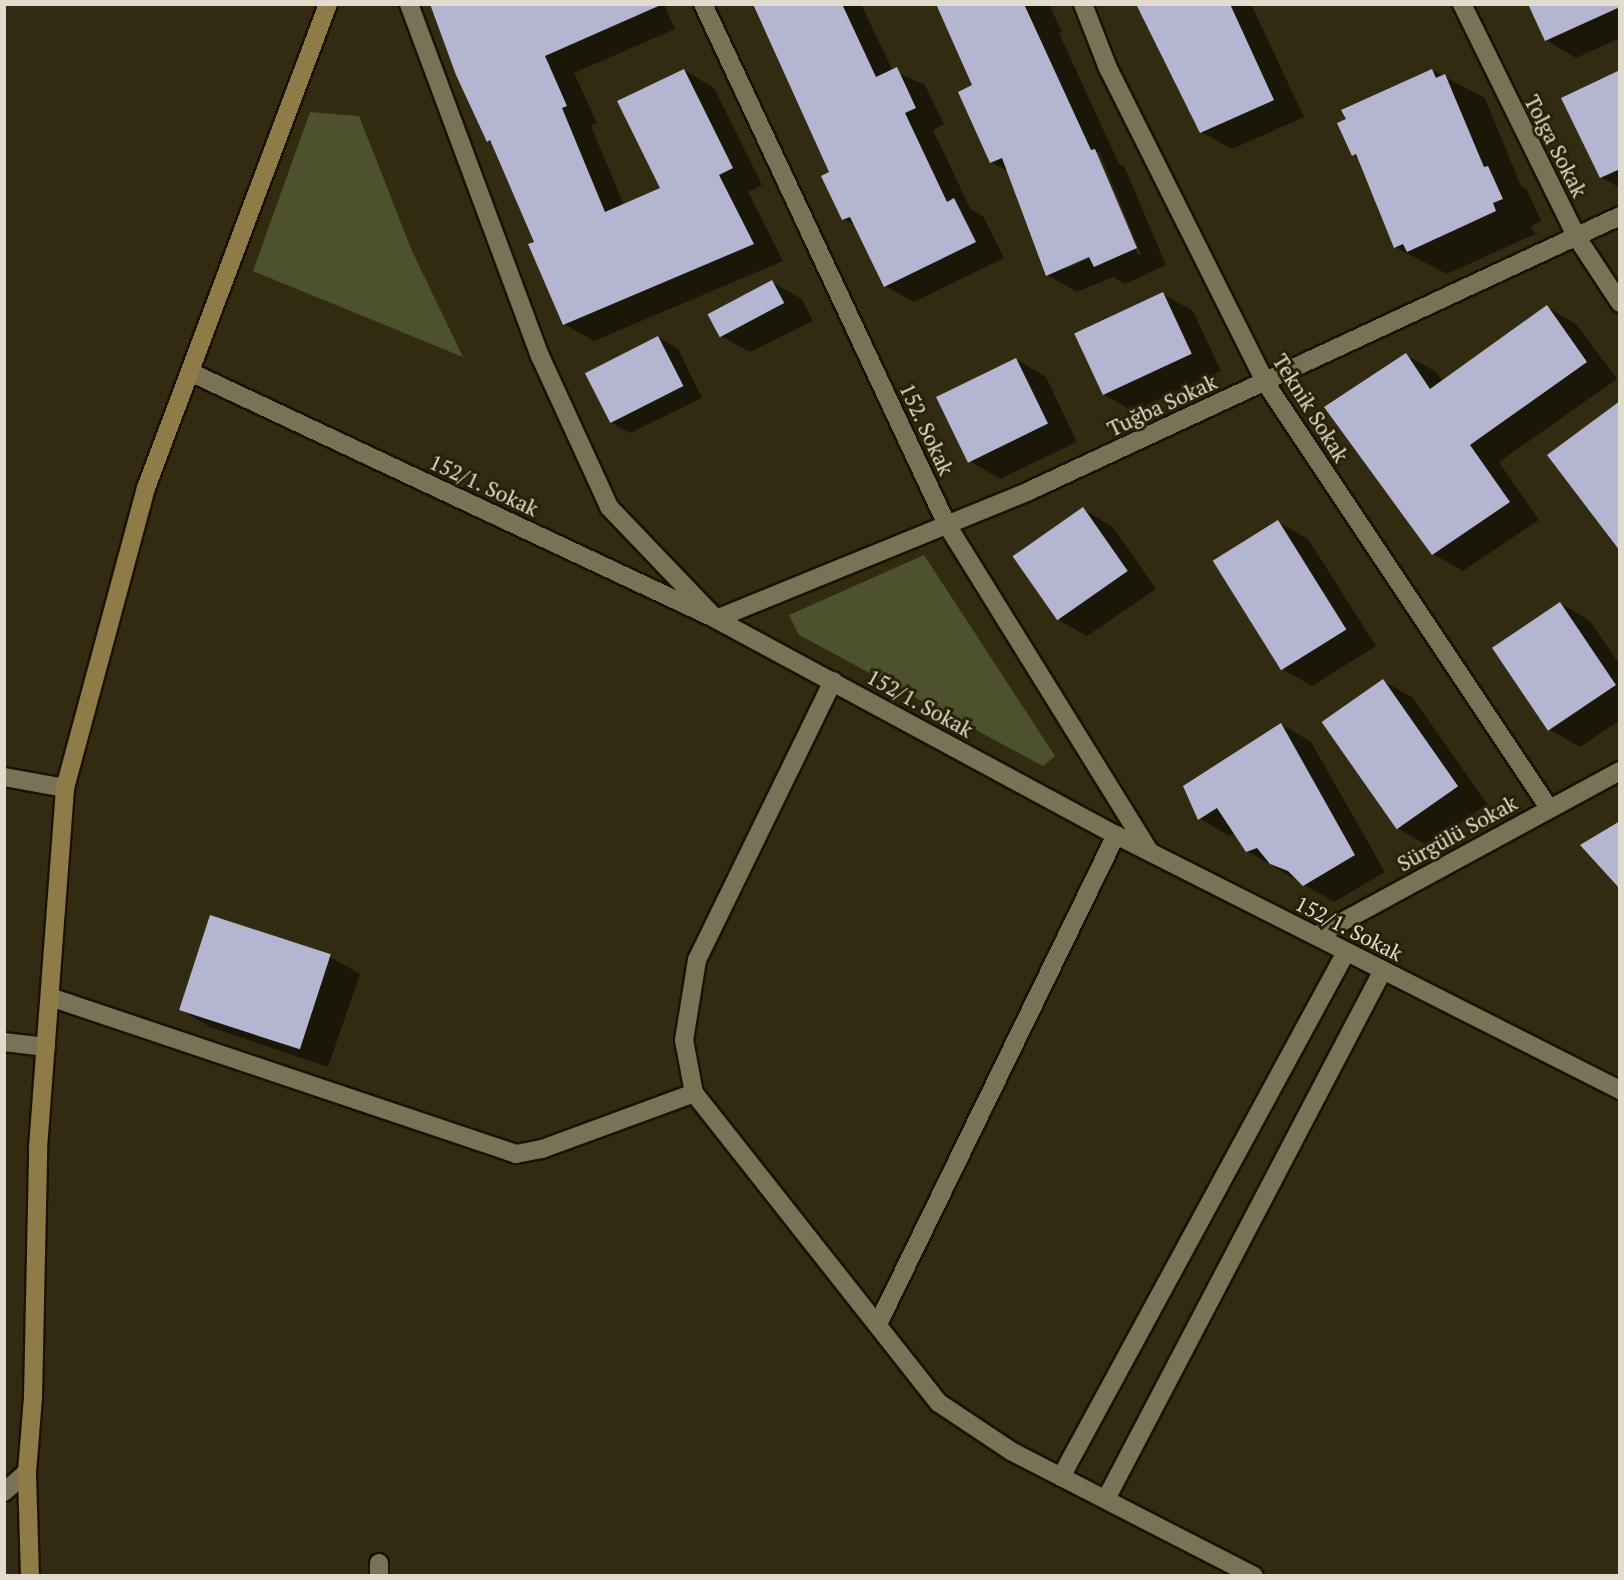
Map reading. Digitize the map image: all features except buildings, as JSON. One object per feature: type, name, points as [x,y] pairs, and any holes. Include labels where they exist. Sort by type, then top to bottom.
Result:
[{"type":"street","points":[[30,1575],[27,1472],[33,1397],[38,1148],[65,788],[146,488],[328,4]]},
{"type":"street","points":[[409,4],[540,356],[609,507],[716,619]]},
{"type":"street","name":"152. Sokak","points":[[703,4],[947,525],[1149,851]]},
{"type":"street","name":"Teknik Sokak","points":[[1083,4],[1108,68],[1265,382],[1549,808]]},
{"type":"street","name":"Tolga Sokak","points":[[1462,4],[1576,236],[1620,303]]},
{"type":"street","name":"Tuğba Sokak","points":[[716,619],[1029,492],[1620,216]]},
{"type":"street","name":"152/1. Sokak","points":[[190,372],[716,619],[1116,836],[1620,1090]]},
{"type":"street","points":[[833,681],[697,960],[684,1040],[694,1093],[939,1403],[1011,1451],[1254,1575]]},
{"type":"street","name":"Sürgülü Sokak","points":[[1316,936],[1620,771]]},
{"type":"street","points":[[4,777],[65,788]]},
{"type":"street","points":[[878,1324],[1116,836]]},
{"type":"street","points":[[1061,1477],[1347,952]]},
{"type":"street","points":[[1106,1499],[1383,970]]},
{"type":"street","points":[[50,997],[516,1154],[542,1149],[694,1093]]},
{"type":"street","points":[[4,1042],[46,1047]]},
{"type":"street","points":[[4,1492],[27,1472]]},
{"type":"green space","points":[[310,112],[359,116],[412,251],[463,357],[253,271]]},
{"type":"green space","points":[[924,555],[1055,756],[1043,766],[799,635],[789,615]]}]
